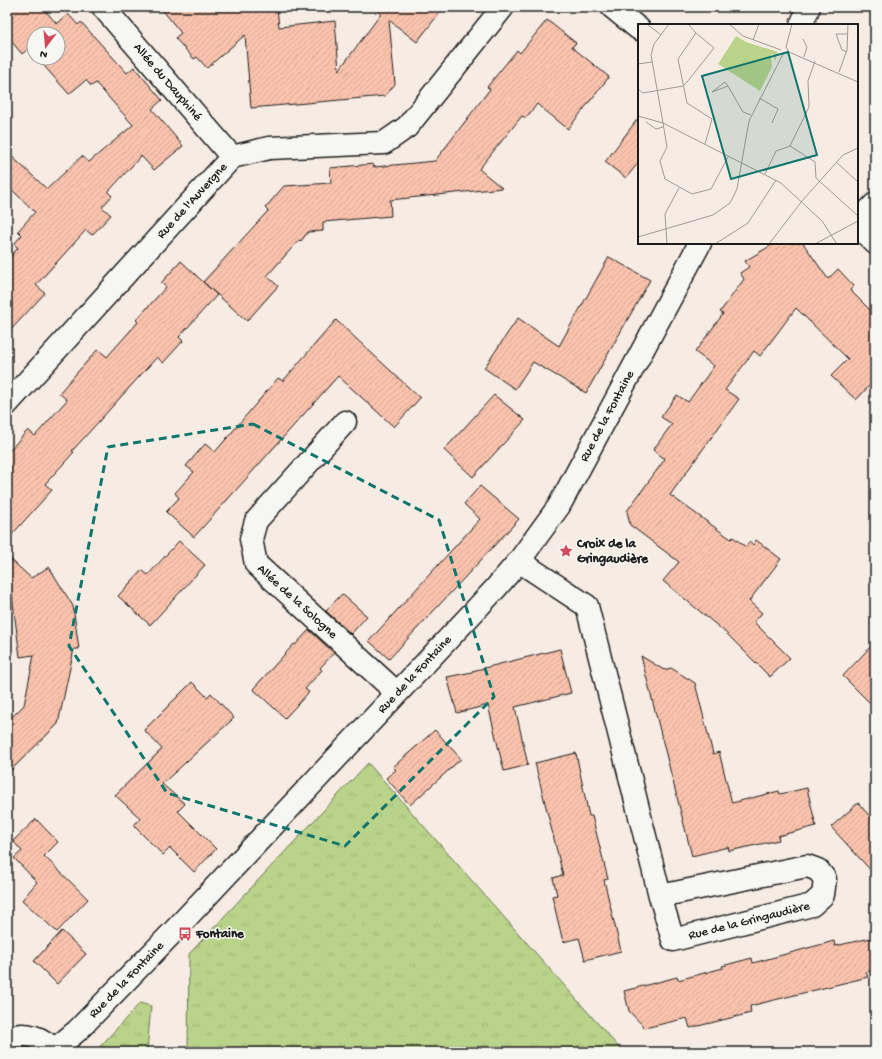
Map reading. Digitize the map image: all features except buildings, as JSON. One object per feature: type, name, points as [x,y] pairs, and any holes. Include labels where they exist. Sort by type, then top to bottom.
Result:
[{"type":"street","name":"Allée du Dauphiné","points":[[103,7],[232,157]]},
{"type":"street","name":"Rue de l'Auvergne","points":[[7,404],[232,157],[270,148],[384,143],[407,127],[504,7]]},
{"type":"street","points":[[612,7],[638,28]]},
{"type":"street","points":[[801,24],[809,7]]},
{"type":"street","points":[[858,222],[875,204]]},
{"type":"street","points":[[858,224],[875,243]]},
{"type":"street","name":"Rue de la Fontaine","points":[[54,1051],[77,1031],[168,937],[495,590],[519,561],[559,506],[699,244]]},
{"type":"street","name":"Allée de la Sologne","points":[[345,422],[256,521],[251,539],[256,564],[397,693]]},
{"type":"street","name":"Rue de la Gringaudière","points":[[519,561],[587,606],[660,896],[673,940],[812,905],[823,896],[825,879],[818,870],[807,866],[660,896]]},
{"type":"street","points":[[7,1038],[19,1035],[30,1035],[40,1039],[54,1051]]},
{"type":"highlighted area","points":[[253,424],[439,520],[494,697],[345,846],[167,793],[69,646],[108,447]]},
{"type":"green space","points":[[368,763],[623,1052],[188,1052],[189,954]]},
{"type":"green space","points":[[140,1003],[151,1006],[147,1052],[95,1052]]},
{"type":"place","name":"Croix de la Gringaudière","points":[[566,551]]},
{"type":"place","name":"Fontaine","points":[[185,934]]}]
